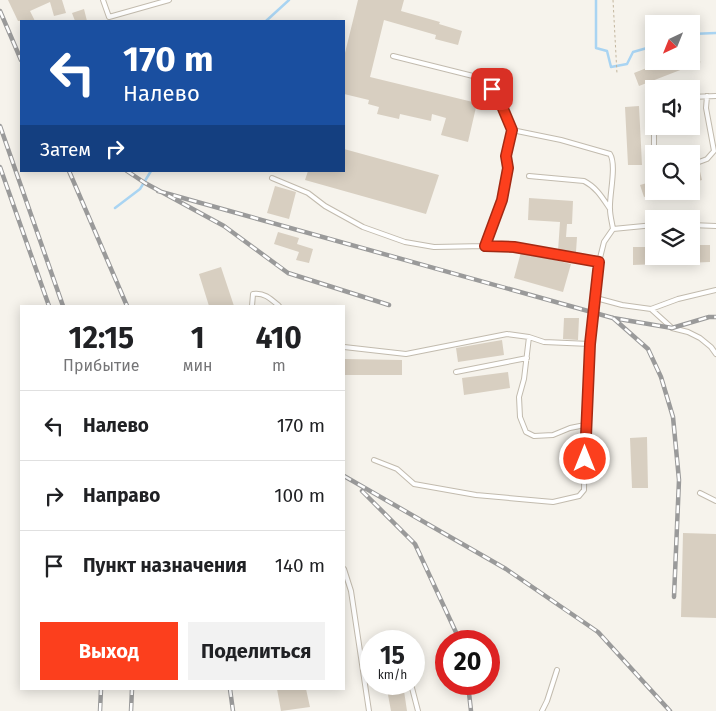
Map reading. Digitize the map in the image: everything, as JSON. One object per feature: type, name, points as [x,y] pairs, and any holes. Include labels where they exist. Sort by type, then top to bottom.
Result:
[{"type":"lane","points":[[103,0],[109,17],[169,0]]},
{"type":"lane","points":[[394,56],[485,79],[499,99],[512,130],[506,156],[508,168],[502,200],[485,246]]},
{"type":"lane","points":[[700,96],[716,96]]},
{"type":"lane","points":[[700,162],[707,160],[714,151],[706,108],[707,96]]},
{"type":"lane","points":[[374,460],[397,469],[414,484],[476,495],[553,502],[579,496],[584,490],[585,425],[590,344],[599,262],[604,242],[613,229],[610,209],[612,157],[610,154],[561,140],[512,130]]},
{"type":"lane","points":[[529,176],[584,181],[592,184],[610,209]]},
{"type":"lane","points":[[272,178],[308,192],[325,206],[363,227],[406,242],[434,247],[514,247],[599,262]]},
{"type":"lane","points":[[700,225],[716,226]]},
{"type":"lane","points":[[613,229],[645,226]]},
{"type":"lane","points":[[596,298],[622,305],[651,309],[678,299],[716,290]]},
{"type":"lane","points":[[252,305],[253,294],[260,293],[278,305]]},
{"type":"lane","points":[[651,309],[672,328],[688,332],[700,338],[716,354]]},
{"type":"lane","points":[[345,347],[406,354],[507,334],[529,337],[544,342],[590,344]]},
{"type":"lane","points":[[529,337],[524,379],[519,397],[520,417],[526,432],[534,436],[553,435],[570,428],[585,425]]},
{"type":"lane","points":[[456,372],[527,358]]},
{"type":"lane","points":[[700,493],[716,502]]},
{"type":"lane","points":[[345,572],[351,591],[370,711]]},
{"type":"lane","points":[[542,711],[557,670]]},
{"type":"lane","points":[[414,695],[418,711]]},
{"type":"path","points":[[613,0],[617,74]]},
{"type":"building","points":[[8,0],[62,0],[66,13],[54,16],[50,2],[30,11],[34,20],[18,21]]},
{"type":"building","points":[[358,0],[404,0],[401,11],[440,22],[439,24],[462,31],[458,45],[435,39],[436,35],[384,20],[370,77],[477,103],[468,142],[441,135],[446,118],[432,114],[431,121],[400,114],[399,119],[377,114],[379,107],[368,104],[369,100],[345,94],[345,53]]},
{"type":"building","points":[[84,9],[87,20],[75,20],[72,13]]},
{"type":"building","points":[[645,69],[680,70],[654,80],[645,80],[645,84],[639,86],[634,73]]},
{"type":"building","points":[[639,106],[642,165],[628,165],[625,107]]},
{"type":"building","points":[[345,149],[439,175],[426,214],[305,180],[308,172],[345,172]]},
{"type":"building","points":[[645,184],[645,197],[644,197],[640,185]]},
{"type":"building","points":[[275,186],[296,192],[289,219],[267,213]]},
{"type":"building","points":[[529,198],[573,201],[572,224],[567,224],[566,237],[577,237],[576,252],[558,251],[560,222],[528,220]]},
{"type":"building","points":[[278,232],[299,238],[297,244],[313,249],[309,263],[296,260],[299,252],[274,244]]},
{"type":"building","points":[[700,245],[710,245],[710,262],[700,262]]},
{"type":"building","points":[[633,247],[645,247],[645,265],[633,265]]},
{"type":"building","points":[[521,252],[571,264],[563,292],[514,278]]},
{"type":"building","points":[[221,267],[234,305],[209,305],[199,274]]},
{"type":"building","points":[[564,318],[579,318],[578,340],[563,339]]},
{"type":"building","points":[[502,340],[504,355],[458,362],[456,348]]},
{"type":"building","points":[[345,359],[402,360],[402,375],[345,375]]},
{"type":"building","points":[[508,372],[510,388],[464,395],[462,378]]},
{"type":"building","points":[[647,437],[648,488],[632,488],[630,438]]},
{"type":"building","points":[[683,533],[716,534],[716,618],[681,617]]},
{"type":"building","points":[[277,690],[306,690],[310,707],[281,711]]},
{"type":"building","points":[[388,695],[405,695],[407,711],[391,711]]},
{"type":"waterway","points":[[267,20],[289,0]]},
{"type":"waterway","points":[[596,0],[596,48],[607,51],[611,67],[627,64],[633,52],[645,49]]},
{"type":"waterway","points":[[700,34],[716,33]]},
{"type":"waterway","points":[[115,208],[140,189],[150,172]]},
{"type":"railway","points":[[0,11],[20,58]]},
{"type":"railway","points":[[0,126],[63,305]]},
{"type":"railway","points":[[0,167],[49,305]]},
{"type":"railway","points":[[69,172],[127,305]]},
{"type":"railway","points":[[128,172],[224,226],[288,273],[389,305]]},
{"type":"railway","points":[[158,191],[613,318],[672,328],[709,317],[716,317]]},
{"type":"railway","points":[[613,318],[648,349],[661,377],[673,417],[679,480],[674,597]]},
{"type":"railway","points":[[345,477],[506,569],[598,632],[670,711]]},
{"type":"railway","points":[[362,491],[415,544],[455,630]]},
{"type":"railway","points":[[100,711],[101,690]]},
{"type":"railway","points":[[131,711],[132,690]]},
{"type":"railway","points":[[230,690],[233,711]]},
{"type":"railway","points":[[469,695],[471,711]]},
{"type":"route","points":[[492,89],[499,99],[512,130],[506,156],[508,168],[502,200],[485,246],[514,247],[599,262],[590,344],[585,459]]}]
